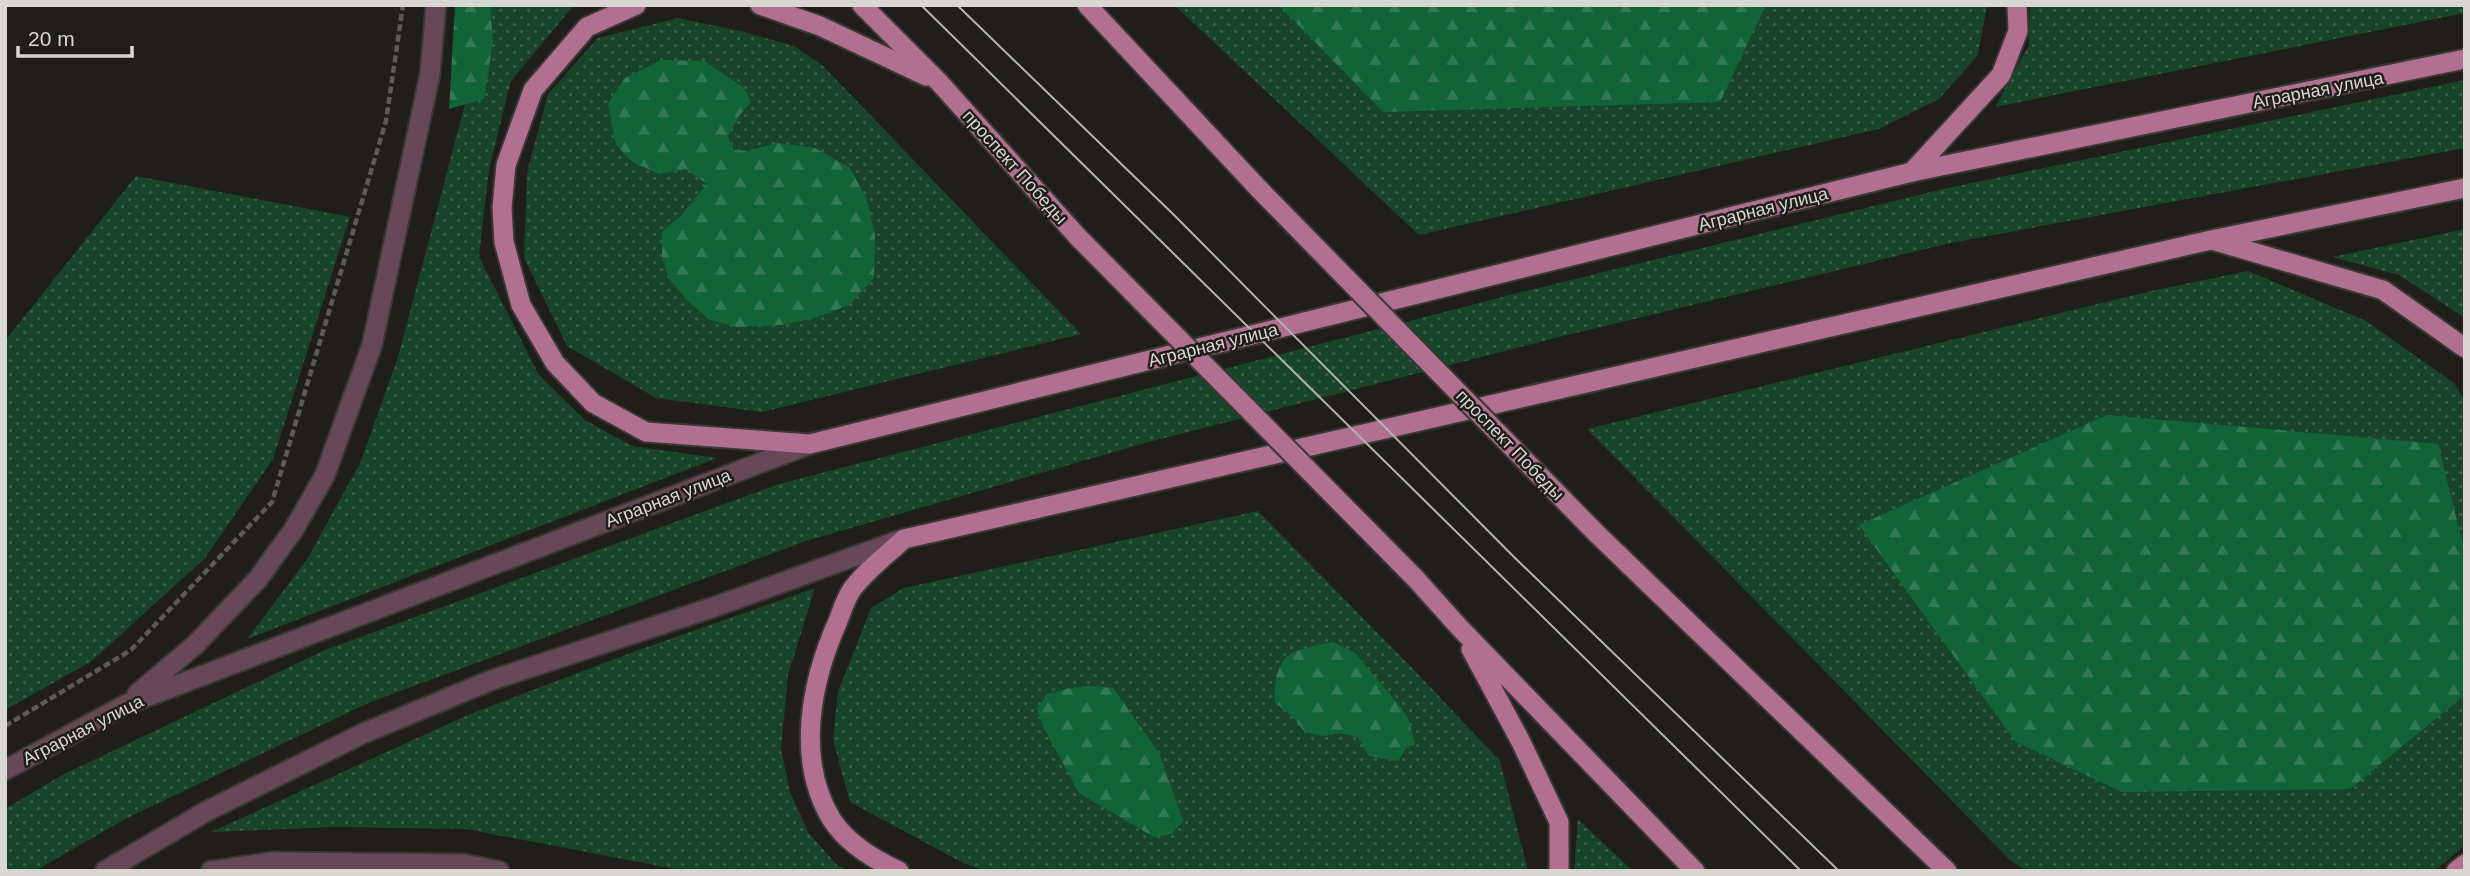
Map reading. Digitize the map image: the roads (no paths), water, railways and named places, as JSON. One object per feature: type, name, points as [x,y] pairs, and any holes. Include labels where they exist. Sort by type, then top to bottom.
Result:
[{"type":"main road","points":[[636,5],[587,27],[533,90],[506,165],[502,208],[504,242],[521,305],[555,363],[593,403],[646,432],[810,444]]},
{"type":"main road","points":[[760,5],[820,26],[938,81]]},
{"type":"main road","name":"проспект Победы","points":[[862,5],[938,81],[1078,237],[1416,579],[1695,871]]},
{"type":"main road","points":[[1912,172],[2001,75],[2018,31],[2017,5]]},
{"type":"main road","name":"проспект Победы","points":[[1088,6],[1259,189],[1597,534],[1947,871]]},
{"type":"main road","name":"Аграрная улица","points":[[810,444],[1912,172],[2465,60]]},
{"type":"main road","points":[[899,871],[881,863],[852,842],[833,821],[814,778],[810,735],[817,680],[831,637],[851,591],[904,539],[2211,240],[2465,188]]},
{"type":"main road","points":[[2211,240],[2382,290],[2465,348]]},
{"type":"main road","points":[[1459,627],[1521,742],[1559,822],[1559,871]]},
{"type":"main road","points":[[2456,871],[2465,864]]},
{"type":"street","points":[[125,705],[195,645],[258,579],[294,529],[325,475],[372,345],[430,74],[436,5]]},
{"type":"street","name":"Аграрная улица","points":[[5,770],[125,705],[810,444]]},
{"type":"street","points":[[105,871],[207,811],[377,727],[492,680],[714,607],[904,539]]},
{"type":"street","points":[[211,871],[273,862],[464,864],[499,871]]},
{"type":"tram line","points":[[921,5],[1801,871]]},
{"type":"tram line","points":[[957,5],[1173,214],[1514,557],[1839,871]]}]
